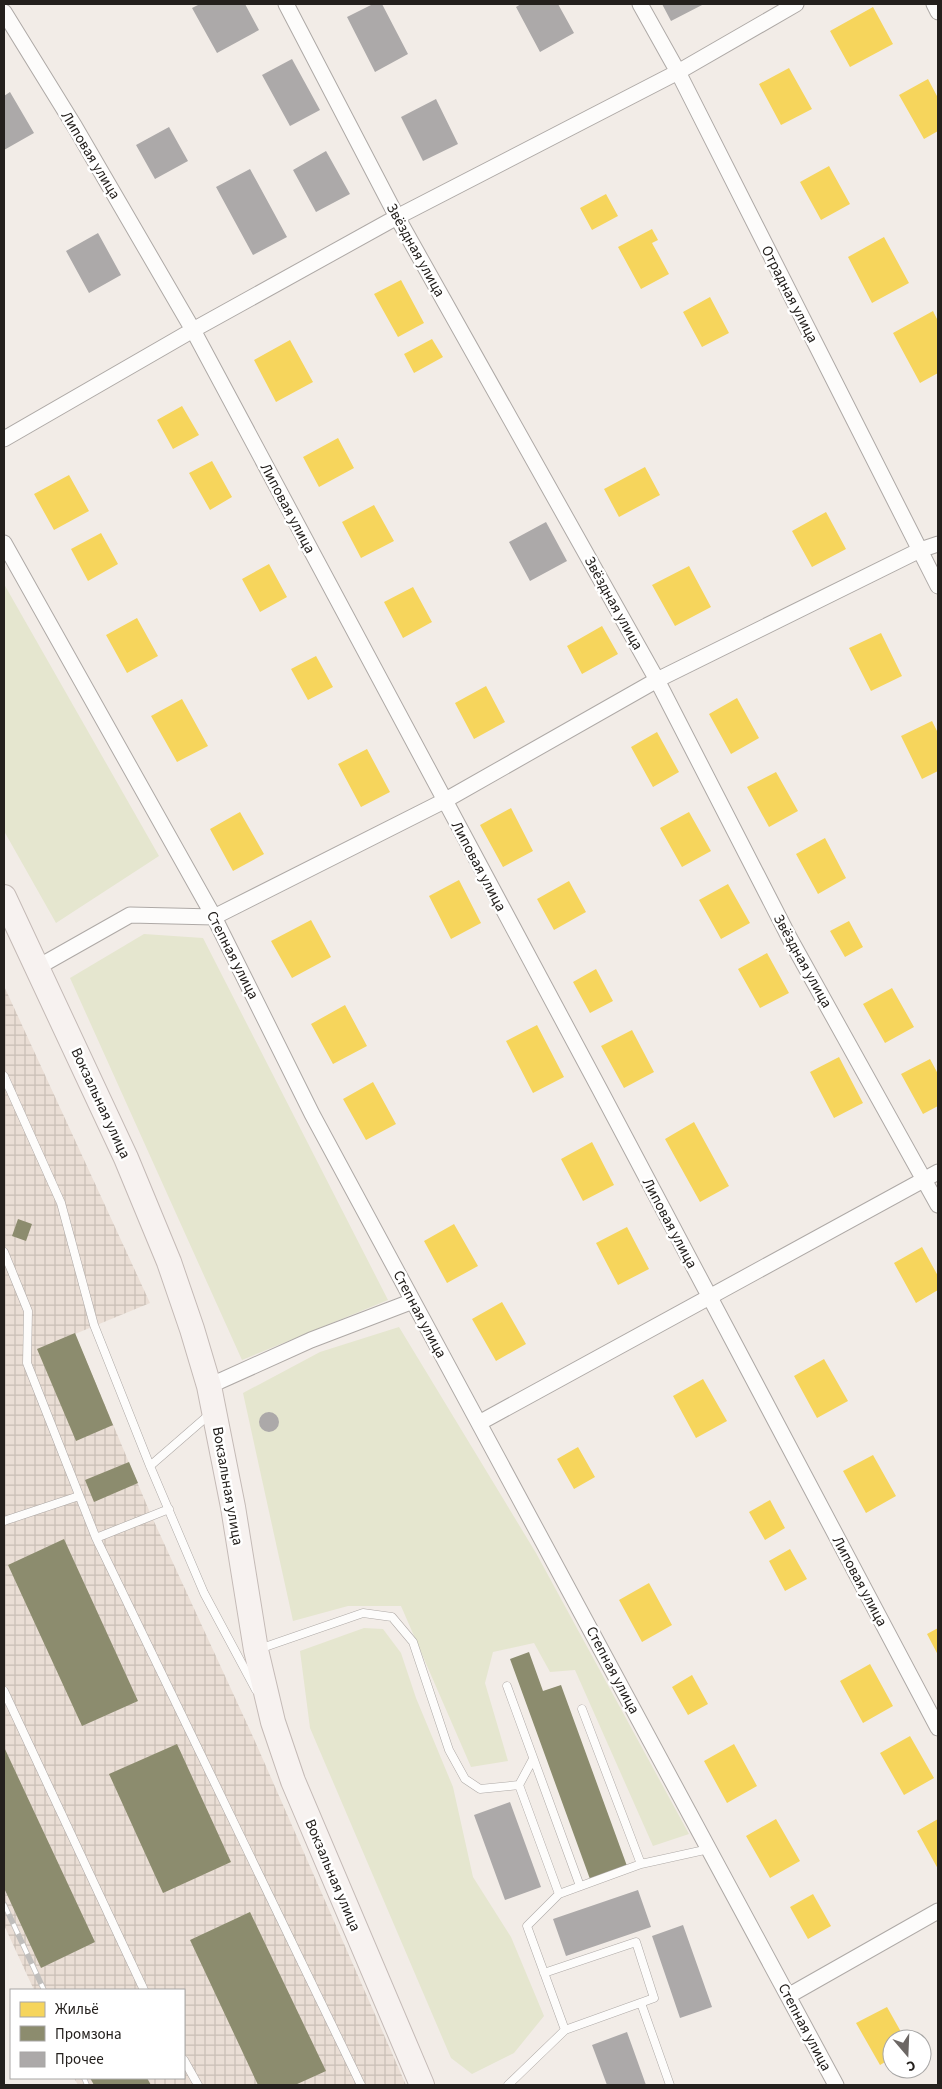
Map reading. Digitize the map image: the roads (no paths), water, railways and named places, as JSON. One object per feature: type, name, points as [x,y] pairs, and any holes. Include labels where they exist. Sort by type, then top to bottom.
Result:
[{"type":"main road","name":"Вокзальная улица","points":[[4,896],[126,1158],[169,1262],[209,1386],[233,1507],[256,1650],[273,1722],[293,1781],[422,2085]]},
{"type":"street","name":"Звёздная улица","points":[[286,4],[397,217],[657,680],[790,939],[938,1205]]},
{"type":"street","name":"Отрадная улица","points":[[640,4],[678,72],[938,586]]},
{"type":"street","points":[[4,439],[193,330],[397,217],[678,72],[796,4]]},
{"type":"street","points":[[934,4],[938,12]]},
{"type":"street","name":"Липовая улица","points":[[4,12],[75,126],[193,330],[599,1088],[938,1728]]},
{"type":"street","name":"Степная улица","points":[[4,544],[214,916],[312,1114],[836,2085]]},
{"type":"street","points":[[38,967],[130,915],[214,916],[444,800],[657,680],[920,550],[938,544]]},
{"type":"street","points":[[479,1423],[938,1172]]},
{"type":"street","points":[[209,1386],[311,1340],[413,1301]]},
{"type":"street","points":[[788,1996],[938,1911]]},
{"type":"lane","points":[[4,1076],[61,1203],[94,1326],[150,1466],[204,1594],[273,1722]]},
{"type":"lane","points":[[4,1252],[28,1311],[27,1363],[96,1538],[361,2085]]},
{"type":"lane","points":[[150,1466],[214,1410]]},
{"type":"lane","points":[[4,1521],[79,1496]]},
{"type":"lane","points":[[96,1538],[168,1509]]},
{"type":"lane","points":[[256,1650],[364,1613],[392,1617],[413,1642],[450,1750],[465,1778],[480,1790],[519,1785]]},
{"type":"lane","points":[[507,1686],[532,1759],[580,1886]]},
{"type":"lane","points":[[4,1691],[144,1989]]},
{"type":"lane","points":[[582,1709],[641,1864]]},
{"type":"lane","points":[[532,1759],[519,1785],[559,1894]]},
{"type":"lane","points":[[565,2030],[527,1926],[559,1894],[641,1864],[709,1849]]},
{"type":"lane","points":[[508,2085],[565,2030],[654,1998],[636,1942],[544,1973]]},
{"type":"lane","points":[[641,2003],[670,2085]]},
{"type":"lane","points":[[185,2062],[198,2085]]},
{"type":"railway","points":[[4,1904],[44,1989]]},
{"type":"railway","points":[[84,2079],[87,2085]]}]
